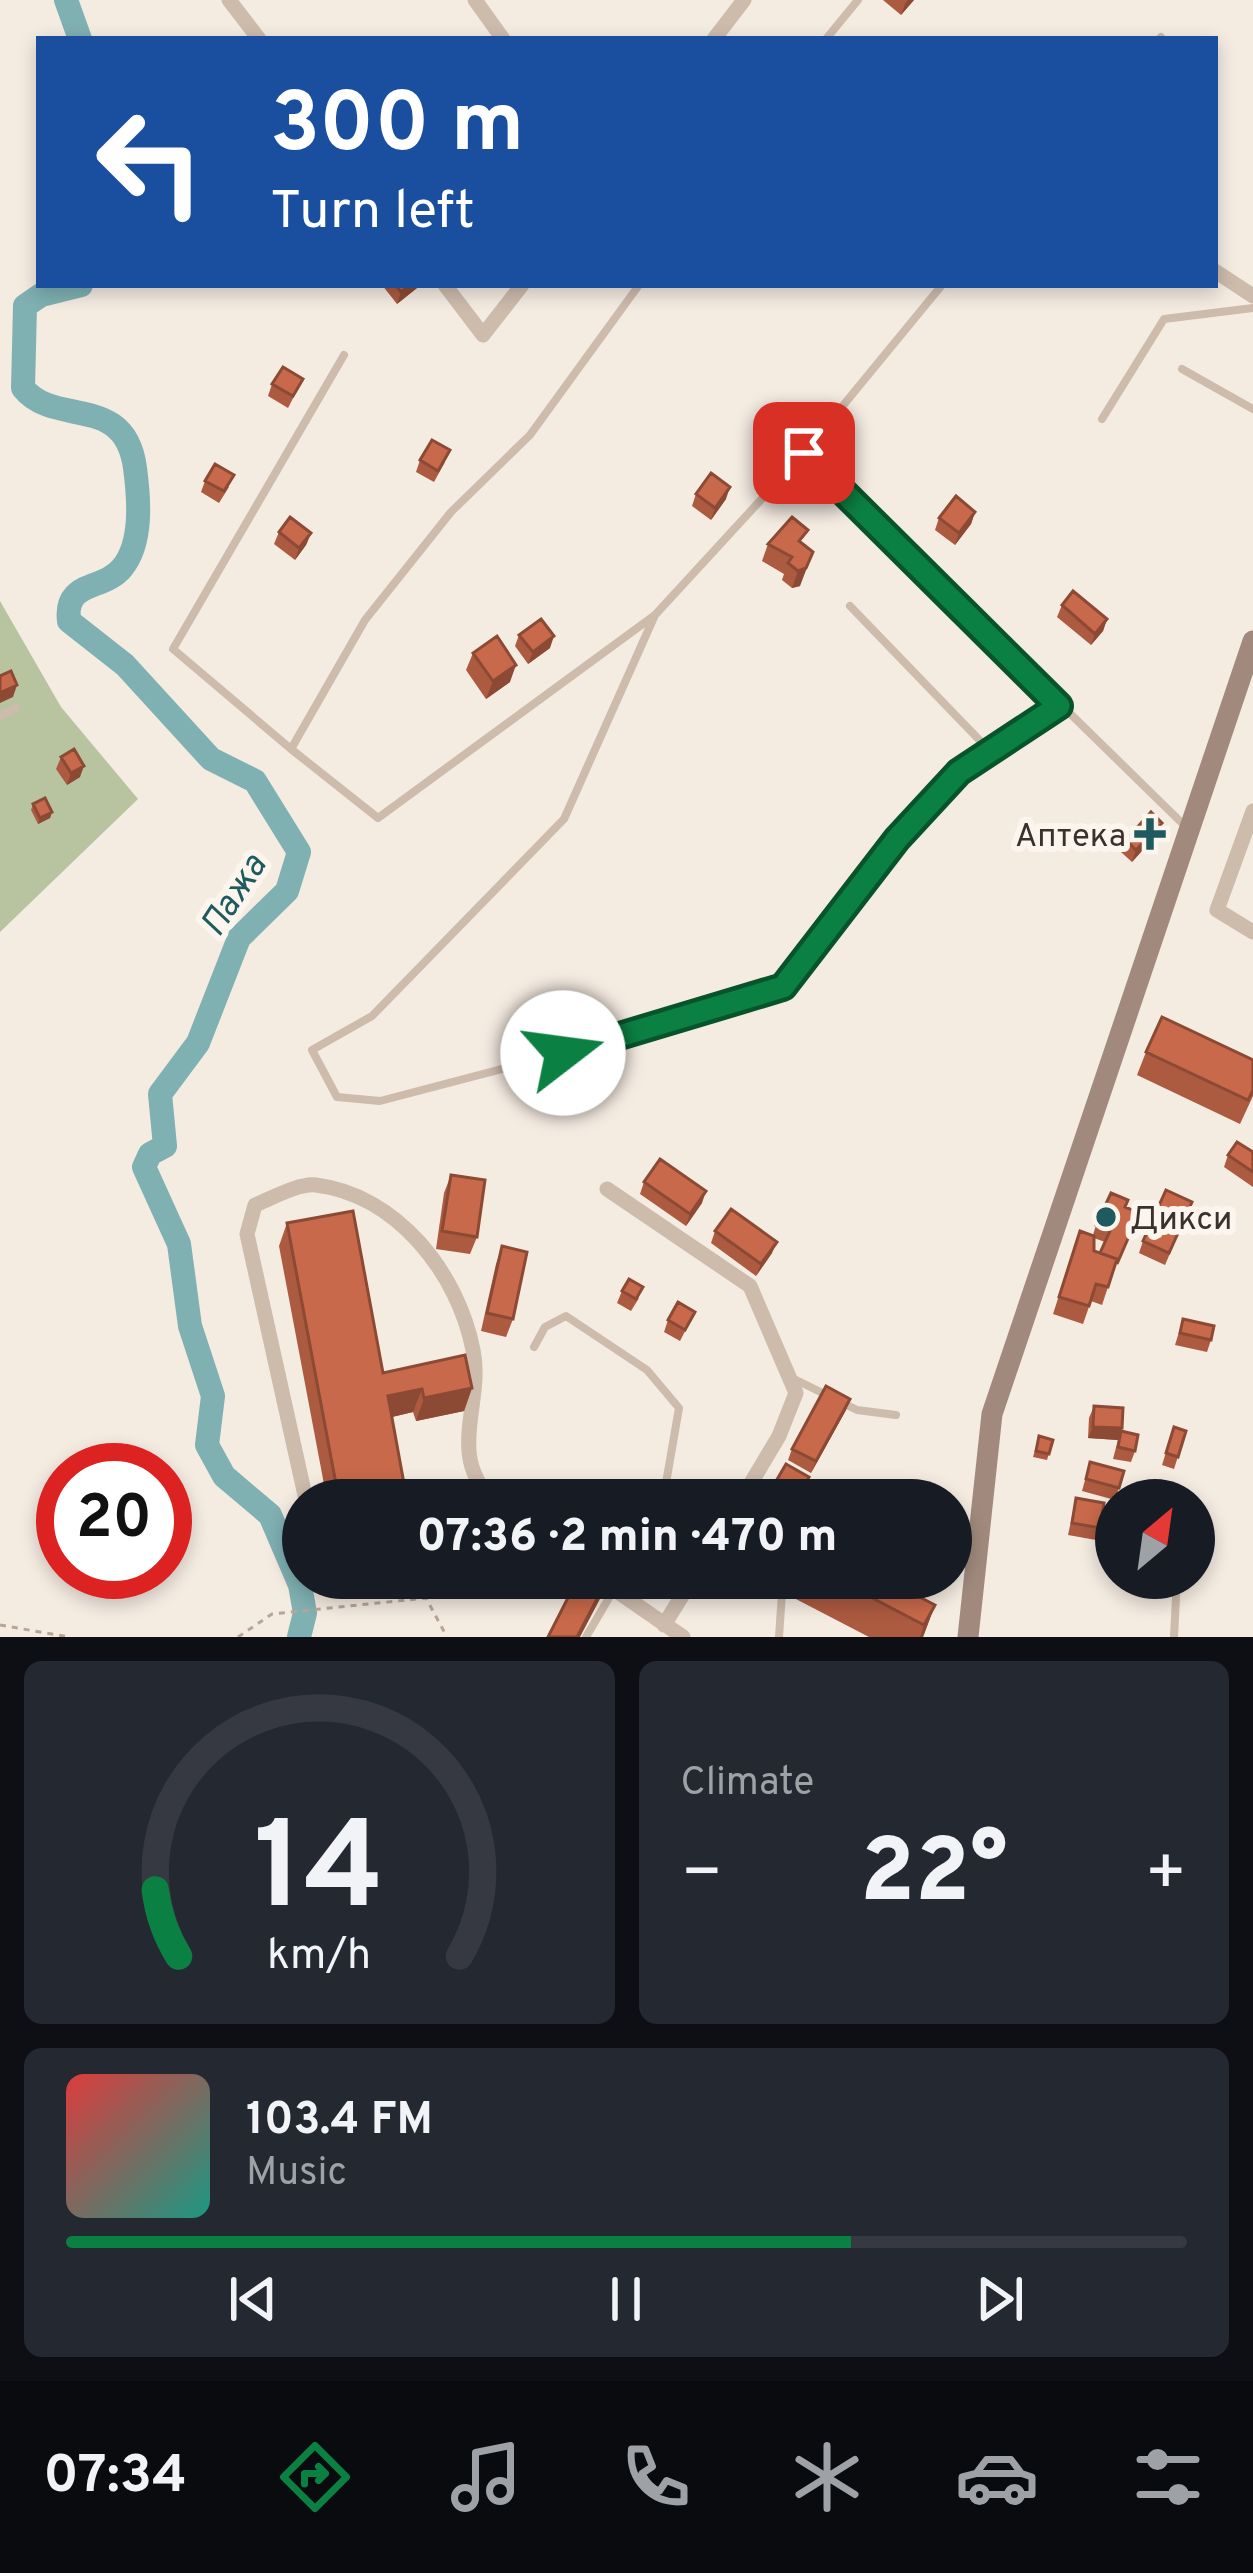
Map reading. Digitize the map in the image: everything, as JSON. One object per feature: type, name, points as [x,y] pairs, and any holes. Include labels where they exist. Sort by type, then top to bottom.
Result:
[{"type":"main road","points":[[968,1637],[992,1414],[1253,641]]},
{"type":"street","points":[[229,0],[257,36]]},
{"type":"street","points":[[475,0],[501,36]]},
{"type":"street","points":[[716,36],[744,0]]},
{"type":"street","points":[[1218,273],[1253,296]]},
{"type":"street","points":[[447,288],[483,335],[520,288]]},
{"type":"street","points":[[1253,811],[1217,910],[1253,932]]},
{"type":"street","points":[[301,1479],[248,1234],[255,1204],[312,1184],[380,1204],[437,1262],[473,1351],[468,1429],[473,1479]]},
{"type":"street","points":[[607,1189],[750,1286],[796,1393],[779,1436],[753,1479]]},
{"type":"street","points":[[628,1599],[680,1636]]},
{"type":"street","points":[[664,1624],[680,1599]]},
{"type":"lane","points":[[828,36],[858,0]]},
{"type":"lane","points":[[291,749],[365,620],[451,512],[530,435],[637,288]]},
{"type":"lane","points":[[344,355],[173,649],[378,818],[655,615],[804,453],[940,288]]},
{"type":"lane","points":[[1102,419],[1164,319],[1253,308]]},
{"type":"lane","points":[[1182,369],[1253,409]]},
{"type":"lane","points":[[804,453],[1189,830]]},
{"type":"lane","points":[[850,606],[989,750]]},
{"type":"lane","points":[[655,615],[564,819],[372,1016],[311,1049],[337,1097],[380,1101],[655,1029],[783,987],[897,839],[959,772],[1059,706]]},
{"type":"lane","points":[[0,716],[16,708]]},
{"type":"lane","points":[[534,1347],[545,1327],[566,1316],[646,1370],[679,1408],[667,1479]]},
{"type":"lane","points":[[789,1377],[857,1409],[896,1415]]},
{"type":"lane","points":[[586,1637],[608,1599]]},
{"type":"lane","points":[[779,1637],[781,1599]]},
{"type":"lane","points":[[1174,1637],[1176,1599]]},
{"type":"path","points":[[238,1637],[261,1617],[426,1598],[447,1637]]},
{"type":"path","points":[[0,1625],[69,1637]]},
{"type":"green space","points":[[0,601],[61,707],[138,799],[0,932]]},
{"type":"building","points":[[283,367],[303,379],[293,396],[272,384]]},
{"type":"building","points":[[432,440],[450,450],[438,471],[420,460]]},
{"type":"building","points":[[215,464],[234,475],[224,491],[205,481]]},
{"type":"building","points":[[711,473],[730,487],[715,508],[696,494]]},
{"type":"building","points":[[956,496],[975,512],[959,533],[939,518]]},
{"type":"building","points":[[290,517],[311,533],[299,548],[279,532]]},
{"type":"building","points":[[792,517],[808,530],[799,541],[813,552],[806,568],[798,571],[788,563],[792,557],[768,544]]},
{"type":"building","points":[[1073,591],[1107,619],[1095,634],[1062,605]]},
{"type":"building","points":[[541,619],[554,636],[533,652],[519,635]]},
{"type":"building","points":[[497,636],[516,665],[493,681],[473,653]]},
{"type":"building","points":[[11,671],[17,685],[0,693],[0,676]]},
{"type":"building","points":[[74,749],[84,766],[71,773],[61,757]]},
{"type":"building","points":[[45,798],[52,812],[40,818],[33,804]]},
{"type":"building","points":[[1151,812],[1162,823],[1136,850],[1126,840]]},
{"type":"building","points":[[1162,1017],[1253,1060],[1253,1090],[1248,1100],[1146,1052]]},
{"type":"building","points":[[1237,1142],[1253,1152],[1253,1172],[1228,1155]]},
{"type":"building","points":[[660,1159],[706,1191],[690,1214],[644,1182]]},
{"type":"building","points":[[451,1175],[485,1180],[477,1237],[442,1231]]},
{"type":"building","points":[[1166,1190],[1192,1202],[1169,1253],[1143,1241]]},
{"type":"building","points":[[1111,1193],[1128,1200],[1125,1207],[1139,1213],[1117,1264],[1117,1259],[1100,1253],[1110,1231],[1096,1225]]},
{"type":"building","points":[[731,1209],[777,1242],[761,1264],[715,1231]]},
{"type":"building","points":[[353,1211],[383,1373],[465,1355],[472,1388],[424,1398],[422,1389],[388,1396],[403,1479],[335,1479],[287,1223]]},
{"type":"building","points":[[1080,1231],[1094,1236],[1094,1251],[1117,1259],[1108,1287],[1096,1284],[1089,1306],[1059,1297]]},
{"type":"building","points":[[502,1246],[527,1252],[513,1319],[487,1313]]},
{"type":"building","points":[[629,1279],[643,1287],[636,1299],[622,1291]]},
{"type":"building","points":[[678,1302],[695,1312],[685,1330],[668,1320]]},
{"type":"building","points":[[1183,1319],[1214,1326],[1211,1340],[1180,1333]]},
{"type":"building","points":[[826,1386],[850,1399],[816,1461],[792,1449]]},
{"type":"building","points":[[1094,1406],[1123,1408],[1122,1428],[1093,1427]]},
{"type":"building","points":[[1174,1427],[1186,1431],[1178,1457],[1166,1453]]},
{"type":"building","points":[[1121,1431],[1138,1435],[1135,1451],[1118,1447]]},
{"type":"building","points":[[1039,1436],[1053,1440],[1049,1454],[1036,1451]]},
{"type":"building","points":[[1090,1462],[1124,1471],[1122,1479],[1086,1479]]},
{"type":"building","points":[[786,1464],[809,1477],[808,1479],[777,1479]]},
{"type":"building","points":[[1076,1498],[1095,1501],[1095,1527],[1072,1523]]},
{"type":"building","points":[[567,1599],[597,1599],[577,1637],[548,1637]]},
{"type":"building","points":[[874,1599],[923,1599],[935,1605],[924,1625]]},
{"type":"waterway","name":"Пажа","points":[[66,0],[79,36]]},
{"type":"waterway","name":"Пажа","points":[[69,288],[41,295],[25,306],[23,388],[53,407],[104,420],[118,429],[129,444],[138,493],[138,520],[129,558],[114,575],[72,599],[69,621],[125,665],[211,759],[255,781],[299,852],[287,891],[239,938],[198,1043],[160,1094],[165,1146],[150,1154],[144,1167],[179,1244],[190,1326],[213,1396],[207,1445],[224,1476],[270,1515],[300,1585],[305,1613],[299,1637]]},
{"type":"place","name":"Аптека","points":[[1150,834]]},
{"type":"place","name":"Дикси","points":[[1106,1217]]},
{"type":"route","points":[[563,1053],[783,987],[897,839],[959,772],[1059,706],[804,453]]}]
